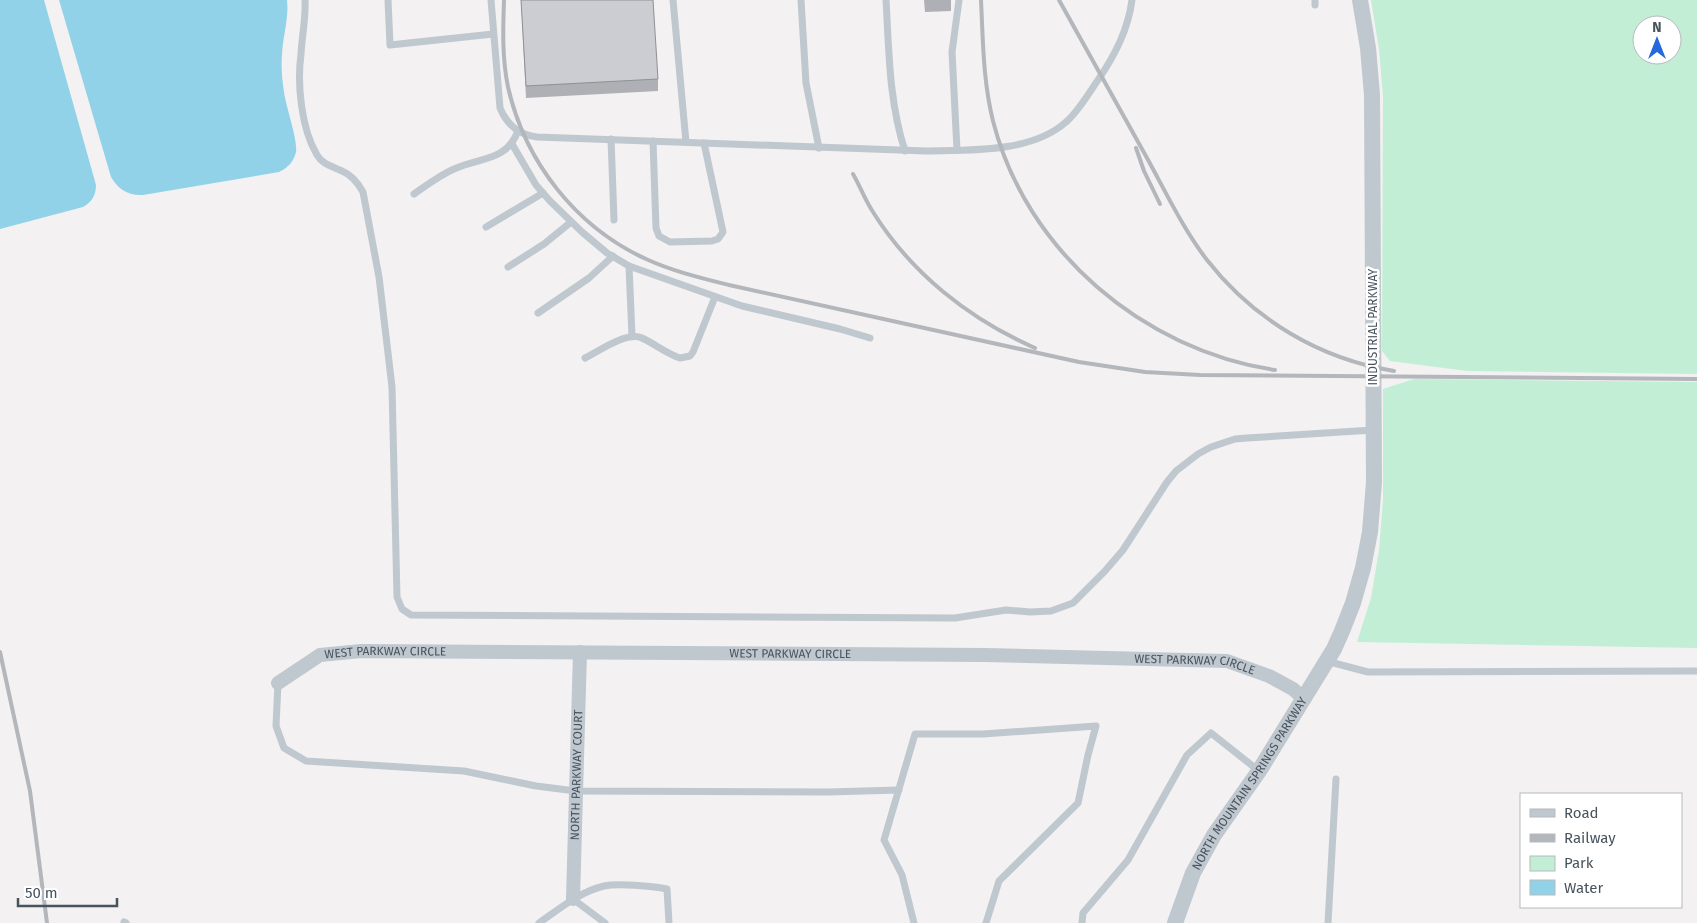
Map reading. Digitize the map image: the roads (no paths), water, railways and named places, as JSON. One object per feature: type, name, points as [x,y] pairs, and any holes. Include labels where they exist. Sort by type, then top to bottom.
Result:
[{"type":"street","name":"INDUSTRIAL PARKWAY","points":[[1330,655],[1352,603],[1363,568],[1370,532],[1374,482],[1372,95],[1368,48],[1360,0]]},
{"type":"street","name":"WEST PARKWAY CIRCLE","points":[[278,683],[320,655],[361,651],[985,655],[1227,661],[1269,676],[1293,689],[1303,698]]},
{"type":"street","name":"NORTH PARKWAY COURT","points":[[573,899],[580,652]]},
{"type":"street","name":"NORTH MOUNTAIN SPRINGS PARKWAY","points":[[1175,923],[1184,894],[1203,854],[1221,823],[1259,771],[1330,655]]},
{"type":"lane","points":[[305,0],[300,91],[306,124],[315,152],[321,161],[350,175],[363,192],[379,277],[389,356],[393,410],[397,597],[402,609],[411,615],[955,618],[1006,610],[1051,611],[1073,603],[1106,571],[1123,550],[1167,482],[1182,466],[1198,454],[1222,443],[1247,438],[1373,430]]},
{"type":"lane","points":[[388,0],[390,45],[493,34]]},
{"type":"lane","points":[[491,0],[500,108],[507,122],[518,131],[537,137],[905,151],[957,150],[1028,143],[1046,136],[1075,113],[1114,57],[1125,31],[1132,0]]},
{"type":"lane","points":[[673,0],[686,142]]},
{"type":"lane","points":[[801,0],[806,83],[812,118],[820,148]]},
{"type":"lane","points":[[886,0],[893,102],[899,134],[905,151]]},
{"type":"lane","points":[[957,150],[952,52],[959,0]]},
{"type":"lane","points":[[414,194],[448,172],[501,153],[512,144],[518,131]]},
{"type":"lane","points":[[611,139],[614,220]]},
{"type":"lane","points":[[653,141],[656,228],[659,236],[670,242],[712,241],[718,239],[723,232],[704,143]]},
{"type":"lane","points":[[512,144],[536,185],[543,193],[571,222],[612,256],[629,266],[715,298],[763,312],[840,329],[870,338]]},
{"type":"lane","points":[[486,227],[543,193]]},
{"type":"lane","points":[[508,267],[544,244],[571,222]]},
{"type":"lane","points":[[538,313],[589,278],[612,256]]},
{"type":"lane","points":[[629,266],[632,336]]},
{"type":"lane","points":[[585,358],[622,339],[632,336],[641,338],[680,358],[690,356],[715,298]]},
{"type":"lane","points":[[1330,655],[1368,672],[1697,671]]},
{"type":"lane","points":[[278,683],[276,726],[284,748],[306,761],[464,771],[536,786],[576,791],[828,792],[899,790]]},
{"type":"lane","points":[[914,923],[902,875],[884,840],[915,734],[983,734],[1096,726],[1078,803],[999,880],[986,923]]},
{"type":"lane","points":[[1082,923],[1083,913],[1128,860],[1187,755],[1211,733],[1259,771]]},
{"type":"lane","points":[[1328,923],[1336,779]]},
{"type":"lane","points":[[539,923],[573,899],[604,886],[650,886],[666,889],[669,923]]},
{"type":"lane","points":[[573,899],[605,923]]},
{"type":"water","points":[[0,0],[44,0],[96,185],[93,198],[83,207],[0,229]]},
{"type":"water","points":[[59,0],[287,0],[282,68],[285,98],[296,147],[295,155],[290,164],[279,172],[143,195],[124,191],[111,177]]},
{"type":"railway","points":[[504,0],[503,33],[508,87],[516,115],[527,141],[541,166],[557,189],[597,229],[646,259],[676,271],[729,285],[1079,362],[1145,372],[1200,375],[1697,379]]},
{"type":"railway","points":[[981,0],[985,76],[993,121],[1009,168],[1032,212],[1062,252],[1097,287],[1136,317],[1180,341],[1226,359],[1275,370]]},
{"type":"railway","points":[[1059,0],[1181,220],[1207,260],[1225,282],[1267,318],[1290,334],[1340,357],[1394,371]]},
{"type":"railway","points":[[1136,148],[1144,171],[1160,204]]},
{"type":"railway","points":[[853,174],[870,207],[888,234],[924,274],[944,292],[987,323],[1035,348]]},
{"type":"railway","points":[[0,652],[30,791],[47,923]]}]
